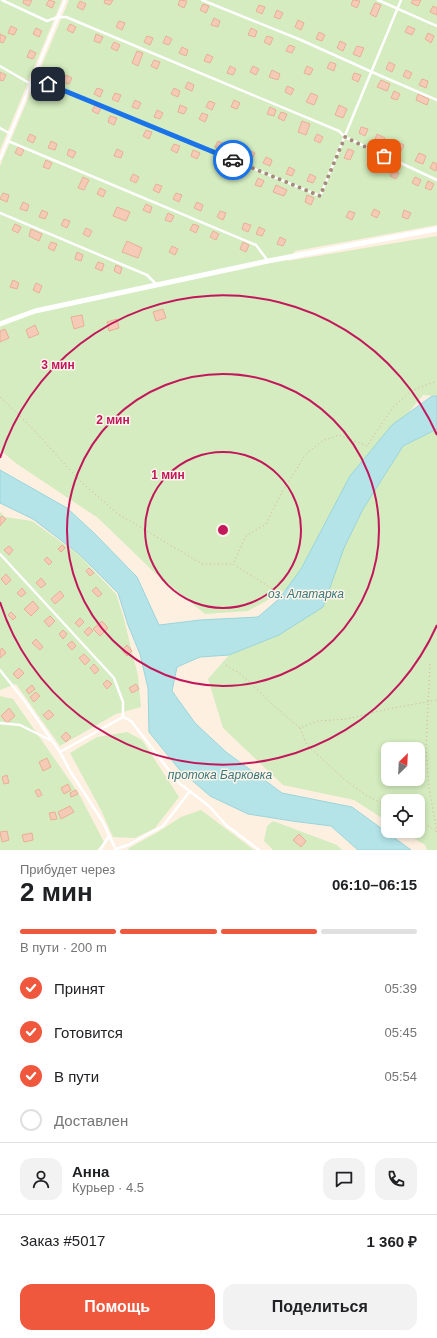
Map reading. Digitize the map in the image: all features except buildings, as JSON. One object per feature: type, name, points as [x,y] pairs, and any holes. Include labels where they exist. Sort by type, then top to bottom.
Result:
[{"type":"street","points":[[0,324],[35,310],[268,261],[437,229]]},
{"type":"lane","points":[[2,0],[47,21],[58,17],[66,17],[339,131],[345,137],[437,180]]},
{"type":"lane","points":[[0,159],[32,84],[65,0]]},
{"type":"lane","points":[[202,0],[301,40],[437,100]]},
{"type":"lane","points":[[378,0],[437,26]]},
{"type":"lane","points":[[34,78],[320,196],[401,0]]},
{"type":"lane","points":[[0,66],[32,84]]},
{"type":"lane","points":[[0,128],[10,134]]},
{"type":"lane","points":[[8,140],[256,245],[268,261]]},
{"type":"lane","points":[[0,213],[147,275],[157,285]]},
{"type":"lane","points":[[0,554],[114,678],[123,702],[123,717]]},
{"type":"lane","points":[[0,670],[24,700],[50,740],[60,752],[70,771],[104,822],[116,849],[128,845],[163,826],[190,791]]},
{"type":"lane","points":[[60,752],[123,717]]},
{"type":"lane","points":[[123,717],[131,721],[179,783],[209,806],[226,825],[259,850]]},
{"type":"lane","points":[[0,723],[20,725],[50,740]]},
{"type":"lane","points":[[100,850],[110,836]]},
{"type":"path","points":[[233,564],[246,536],[266,524],[282,492],[306,454],[322,441],[339,435],[367,446],[393,407],[411,391],[437,381]]},
{"type":"path","points":[[0,396],[33,429],[80,481],[118,514],[202,564],[233,564],[285,597]]},
{"type":"path","points":[[430,664],[426,748],[429,788],[437,832]]},
{"type":"path","points":[[226,665],[242,676],[300,728],[307,745],[345,780],[366,796],[381,803]]},
{"type":"path","points":[[300,728],[318,721],[347,719],[388,709],[437,700]]},
{"type":"path","points":[[425,824],[437,832]]},
{"type":"green space","points":[[0,0],[62,0],[0,150]]},
{"type":"green space","points":[[69,0],[437,0],[437,225],[295,251],[287,261],[437,236],[437,396],[423,395],[378,450],[296,584],[248,611],[205,614],[156,574],[98,518],[17,464],[0,450],[0,166]]},
{"type":"green space","points":[[437,429],[437,850],[427,850],[425,845],[414,838],[425,838],[425,794],[381,794],[381,817],[354,800],[283,785],[223,728],[208,679],[229,655],[279,635],[342,551],[363,509],[403,446]]},
{"type":"green space","points":[[0,512],[5,517],[32,521],[79,555],[116,594],[124,619],[138,676],[141,707],[116,714],[60,746],[16,684],[0,690]]},
{"type":"green space","points":[[0,696],[13,699],[79,794],[104,842],[97,850],[0,850]]},
{"type":"green space","points":[[127,732],[142,740],[179,797],[155,828],[135,838],[113,837],[101,810],[70,753],[97,737]]},
{"type":"green space","points":[[201,810],[254,850],[128,850],[181,817]]},
{"type":"green space","points":[[273,821],[337,845],[342,850],[273,850],[264,841],[267,826]]},
{"type":"water","name":"протока Барковка","points":[[432,396],[437,396],[437,429],[403,446],[363,509],[344,548],[323,607],[279,635],[229,655],[200,657],[177,667],[172,691],[195,723],[226,752],[282,793],[352,807],[381,828],[381,838],[395,838],[411,850],[358,850],[331,826],[248,814],[210,796],[179,769],[149,732],[148,688],[140,654],[128,625],[118,593],[79,554],[33,519],[0,503],[0,470],[67,508],[94,533],[137,577],[159,625],[200,620],[258,617],[279,599],[301,569],[350,476],[392,425]]},
{"type":"way so far","points":[[233,160],[320,196],[345,137],[384,156]]},
{"type":"route","points":[[48,84],[233,160]]},
{"type":"water label","name":"оз. Алатарка","points":[[306,594]]}]
